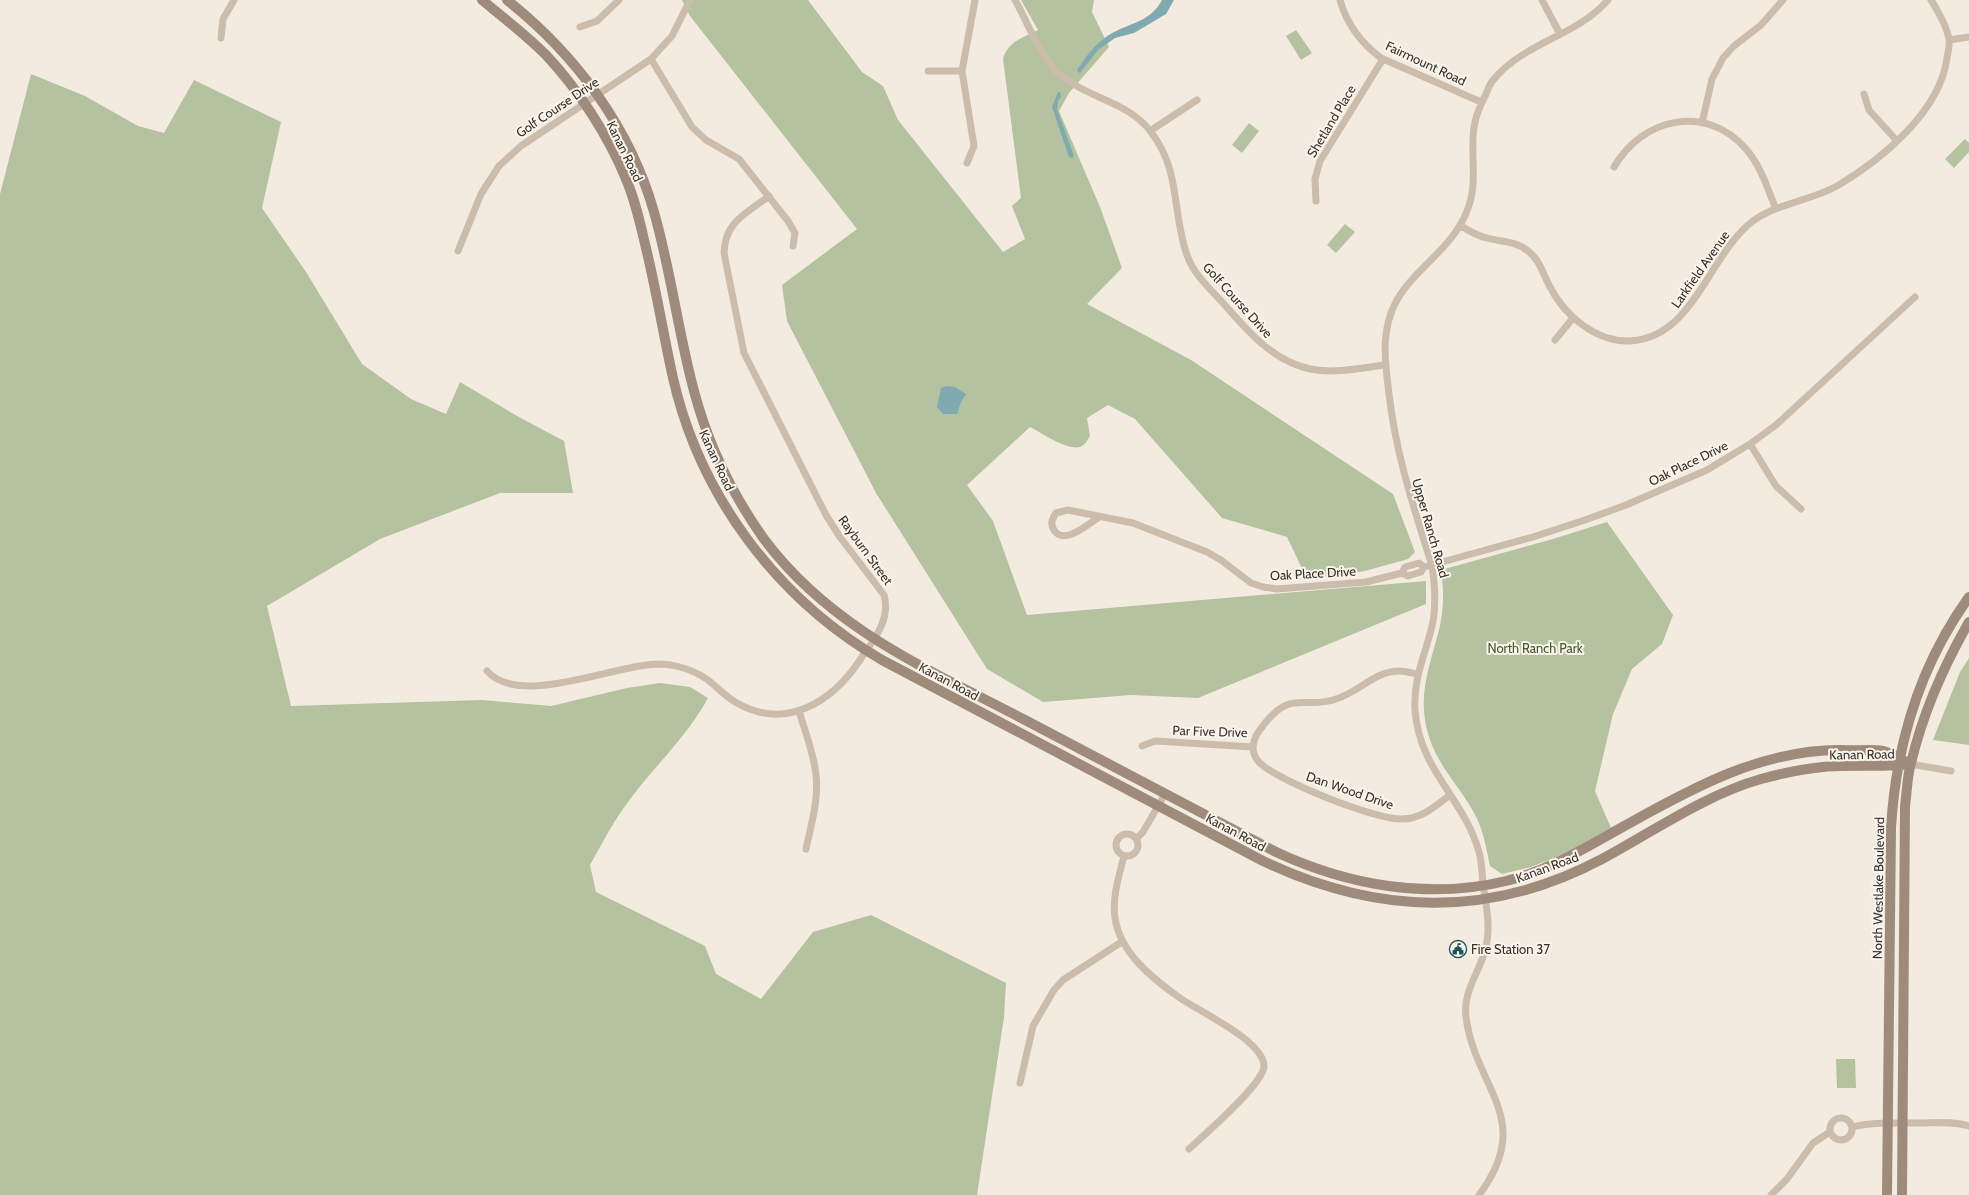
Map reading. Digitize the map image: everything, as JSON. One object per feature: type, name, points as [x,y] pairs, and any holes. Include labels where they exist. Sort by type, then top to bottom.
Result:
[{"type":"main road","name":"Kanan Road","points":[[482,0],[546,55],[564,77],[601,128],[627,180],[639,216],[649,258],[679,400],[692,441],[710,481],[739,529],[773,572],[820,617],[866,651],[1270,865],[1292,875],[1338,891],[1362,896],[1411,902],[1444,903],[1486,899],[1516,893],[1577,871],[1712,798],[1760,779],[1833,766],[1900,763],[1910,764]]},
{"type":"main road","name":"Kanan Road","points":[[507,0],[530,18],[576,65],[598,94],[628,146],[641,174],[654,210],[694,394],[724,472],[752,520],[784,563],[811,592],[873,640],[1305,866],[1346,879],[1390,887],[1440,889],[1483,885],[1529,874],[1568,858],[1707,782],[1758,763],[1798,753],[1832,750],[1884,751],[1900,763]]},
{"type":"main road","name":"North Westlake Boulevard","points":[[1902,1195],[1896,1123],[1891,828],[1893,796],[1908,720],[1925,674],[1949,628],[1969,597]]},
{"type":"main road","name":"North Westlake Boulevard","points":[[1887,1195],[1896,1123],[1905,806],[1910,764],[1928,708],[1949,657],[1969,622]]},
{"type":"street","points":[[221,38],[223,19],[234,0]]},
{"type":"street","points":[[580,27],[597,21],[619,0]]},
{"type":"street","points":[[967,163],[974,146],[962,70],[975,0]]},
{"type":"street","name":"Golf Course Drive","points":[[1015,0],[1041,50],[1054,69],[1080,88],[1127,110],[1150,131],[1162,148],[1170,166],[1182,236],[1191,264],[1202,280],[1255,337],[1278,356],[1310,369],[1337,370],[1385,365]]},
{"type":"street","name":"Fairmount Road","points":[[1340,0],[1348,21],[1354,31],[1371,50],[1383,59],[1481,102]]},
{"type":"street","points":[[1542,0],[1560,34]]},
{"type":"street","name":"Upper Ranch Road","points":[[1479,1195],[1489,1181],[1503,1146],[1500,1109],[1470,1037],[1466,1016],[1468,991],[1483,957],[1488,940],[1486,899],[1479,853],[1472,829],[1430,764],[1422,744],[1415,711],[1418,674],[1433,621],[1435,584],[1432,566],[1399,458],[1393,428],[1385,365],[1386,331],[1391,313],[1398,299],[1407,287],[1449,242],[1461,226],[1473,192],[1475,172],[1473,136],[1481,102],[1492,81],[1515,59],[1584,22],[1597,12],[1608,0]]},
{"type":"street","points":[[1702,123],[1712,79],[1723,58],[1734,46],[1761,25],[1783,0]]},
{"type":"street","points":[[1931,0],[1949,40],[1969,37]]},
{"type":"street","name":"Golf Course Drive","points":[[458,251],[481,194],[499,166],[521,146],[583,103],[651,59],[672,36],[687,1]]},
{"type":"street","name":"Larkfield Avenue","points":[[1461,226],[1481,237],[1511,242],[1529,251],[1540,265],[1556,298],[1573,318],[1596,334],[1617,340],[1640,340],[1661,332],[1673,324],[1683,314],[1736,236],[1754,221],[1776,209],[1812,198],[1836,186],[1870,164],[1897,141],[1922,112],[1937,91],[1946,67],[1949,40]]},
{"type":"street","points":[[651,59],[692,127],[706,140],[739,159],[769,196],[795,233],[793,246]]},
{"type":"street","name":"Shetland Place","points":[[1316,201],[1315,179],[1320,161],[1383,59]]},
{"type":"street","points":[[928,71],[962,70]]},
{"type":"street","points":[[1864,94],[1869,110],[1897,141]]},
{"type":"street","points":[[1150,131],[1197,100]]},
{"type":"street","points":[[1614,167],[1628,146],[1648,131],[1674,122],[1702,123],[1726,132],[1746,149],[1758,168],[1776,209]]},
{"type":"street","name":"Rayburn Street","points":[[487,671],[493,678],[512,685],[535,686],[559,683],[644,665],[668,665],[683,668],[699,675],[737,703],[759,712],[770,714],[799,711],[818,702],[839,687],[852,673],[873,640],[886,617],[887,606],[884,595],[840,537],[826,514],[750,366],[741,339],[724,253],[724,241],[734,223],[769,196]]},
{"type":"street","name":"Oak Place Drive","points":[[1098,518],[1068,536],[1062,536],[1055,532],[1052,526],[1052,519],[1056,513],[1068,510],[1098,518],[1133,523],[1207,552],[1221,560],[1251,583],[1277,589],[1366,582],[1402,572],[1408,576],[1422,572],[1424,567],[1533,537],[1626,505],[1707,470],[1750,444],[1798,407],[1915,297]]},
{"type":"street","points":[[1555,340],[1573,318]]},
{"type":"street","points":[[1750,444],[1776,486],[1801,509]]},
{"type":"street","name":"Par Five Drive","points":[[1142,746],[1155,741],[1253,746],[1256,734],[1278,709],[1287,704],[1302,701],[1324,702],[1336,700],[1377,676],[1388,672],[1400,671],[1418,674]]},
{"type":"street","points":[[799,711],[814,758],[816,776],[816,798],[806,849]]},
{"type":"street","name":"Dan Wood Drive","points":[[1253,746],[1254,755],[1258,762],[1283,778],[1341,802],[1387,818],[1402,819],[1418,816],[1429,811],[1450,795]]},
{"type":"street","points":[[1910,764],[1951,771]]},
{"type":"street","points":[[1136,839],[1144,832],[1165,794]]},
{"type":"street","points":[[1127,835],[1136,839],[1138,846],[1136,852],[1130,856],[1124,856],[1118,850],[1118,840],[1127,835]]},
{"type":"street","points":[[1124,856],[1114,900],[1115,918],[1123,941],[1134,957],[1148,972],[1181,998],[1222,1022],[1260,1054],[1264,1067],[1260,1077],[1244,1096],[1189,1149]]},
{"type":"street","points":[[1020,1083],[1033,1026],[1054,990],[1063,980],[1123,941]]},
{"type":"street","points":[[1838,1118],[1848,1120],[1852,1126],[1849,1137],[1842,1140],[1835,1138],[1830,1132],[1830,1125],[1838,1118]]},
{"type":"street","points":[[1852,1126],[1869,1123],[1953,1123],[1969,1126]]},
{"type":"street","points":[[1771,1195],[1787,1179],[1813,1143],[1830,1132]]},
{"type":"green space","points":[[682,0],[808,0],[862,72],[883,86],[898,120],[1003,252],[1025,239],[1012,206],[1021,198],[1003,59],[1008,48],[1012,44],[1038,30],[1021,0],[1094,0],[1092,12],[1109,47],[1069,93],[1059,111],[1100,207],[1122,268],[1087,304],[1191,360],[1393,494],[1415,552],[1408,559],[1365,571],[1307,579],[1287,537],[1222,518],[1135,419],[1108,405],[1087,418],[1090,436],[1086,443],[1082,446],[1070,447],[1063,445],[1030,427],[967,485],[993,521],[1027,615],[1426,581],[1426,604],[1198,698],[1131,695],[1043,702],[987,669],[876,493],[787,321],[782,285],[857,229],[690,16]]},
{"type":"green space","points":[[1296,30],[1312,53],[1301,60],[1286,36]]},
{"type":"green space","points":[[31,74],[85,96],[138,126],[164,133],[194,80],[281,122],[262,208],[306,272],[362,364],[411,399],[446,414],[460,382],[517,416],[564,441],[573,493],[500,493],[380,539],[267,606],[291,706],[482,700],[551,706],[627,688],[660,683],[690,687],[708,698],[689,727],[644,781],[618,816],[590,865],[596,892],[705,946],[716,974],[761,999],[813,932],[871,915],[1006,983],[1004,1017],[977,1195],[0,1195],[0,194]]},
{"type":"green space","points":[[1249,123],[1259,131],[1242,153],[1232,145]]},
{"type":"green space","points":[[1965,139],[1969,143],[1969,152],[1954,168],[1945,159]]},
{"type":"green space","points":[[1345,224],[1355,232],[1336,253],[1327,245]]},
{"type":"green space","name":"North Ranch Park","points":[[1607,522],[1673,615],[1662,644],[1632,669],[1613,714],[1595,791],[1611,828],[1572,851],[1531,867],[1502,874],[1490,866],[1484,838],[1476,817],[1466,799],[1438,758],[1428,734],[1425,720],[1425,686],[1443,608],[1443,585],[1441,570],[1553,539]]},
{"type":"green space","points":[[1969,658],[1969,745],[1933,740],[1960,672]]},
{"type":"green space","points":[[1836,1059],[1855,1059],[1856,1088],[1837,1088]]},
{"type":"water","points":[[1162,0],[1174,0],[1166,14],[1134,33],[1115,38],[1098,50],[1080,73],[1078,72],[1077,70],[1085,59],[1102,40],[1114,32],[1147,17],[1158,7]]},
{"type":"water","points":[[1058,92],[1060,92],[1061,97],[1058,101],[1057,109],[1074,156],[1072,158],[1069,157],[1052,107]]},
{"type":"water","points":[[946,386],[955,387],[966,394],[961,402],[957,414],[943,414],[937,407],[941,388]]},
{"type":"place","name":"Fire Station 37","points":[[1458,949]]}]
